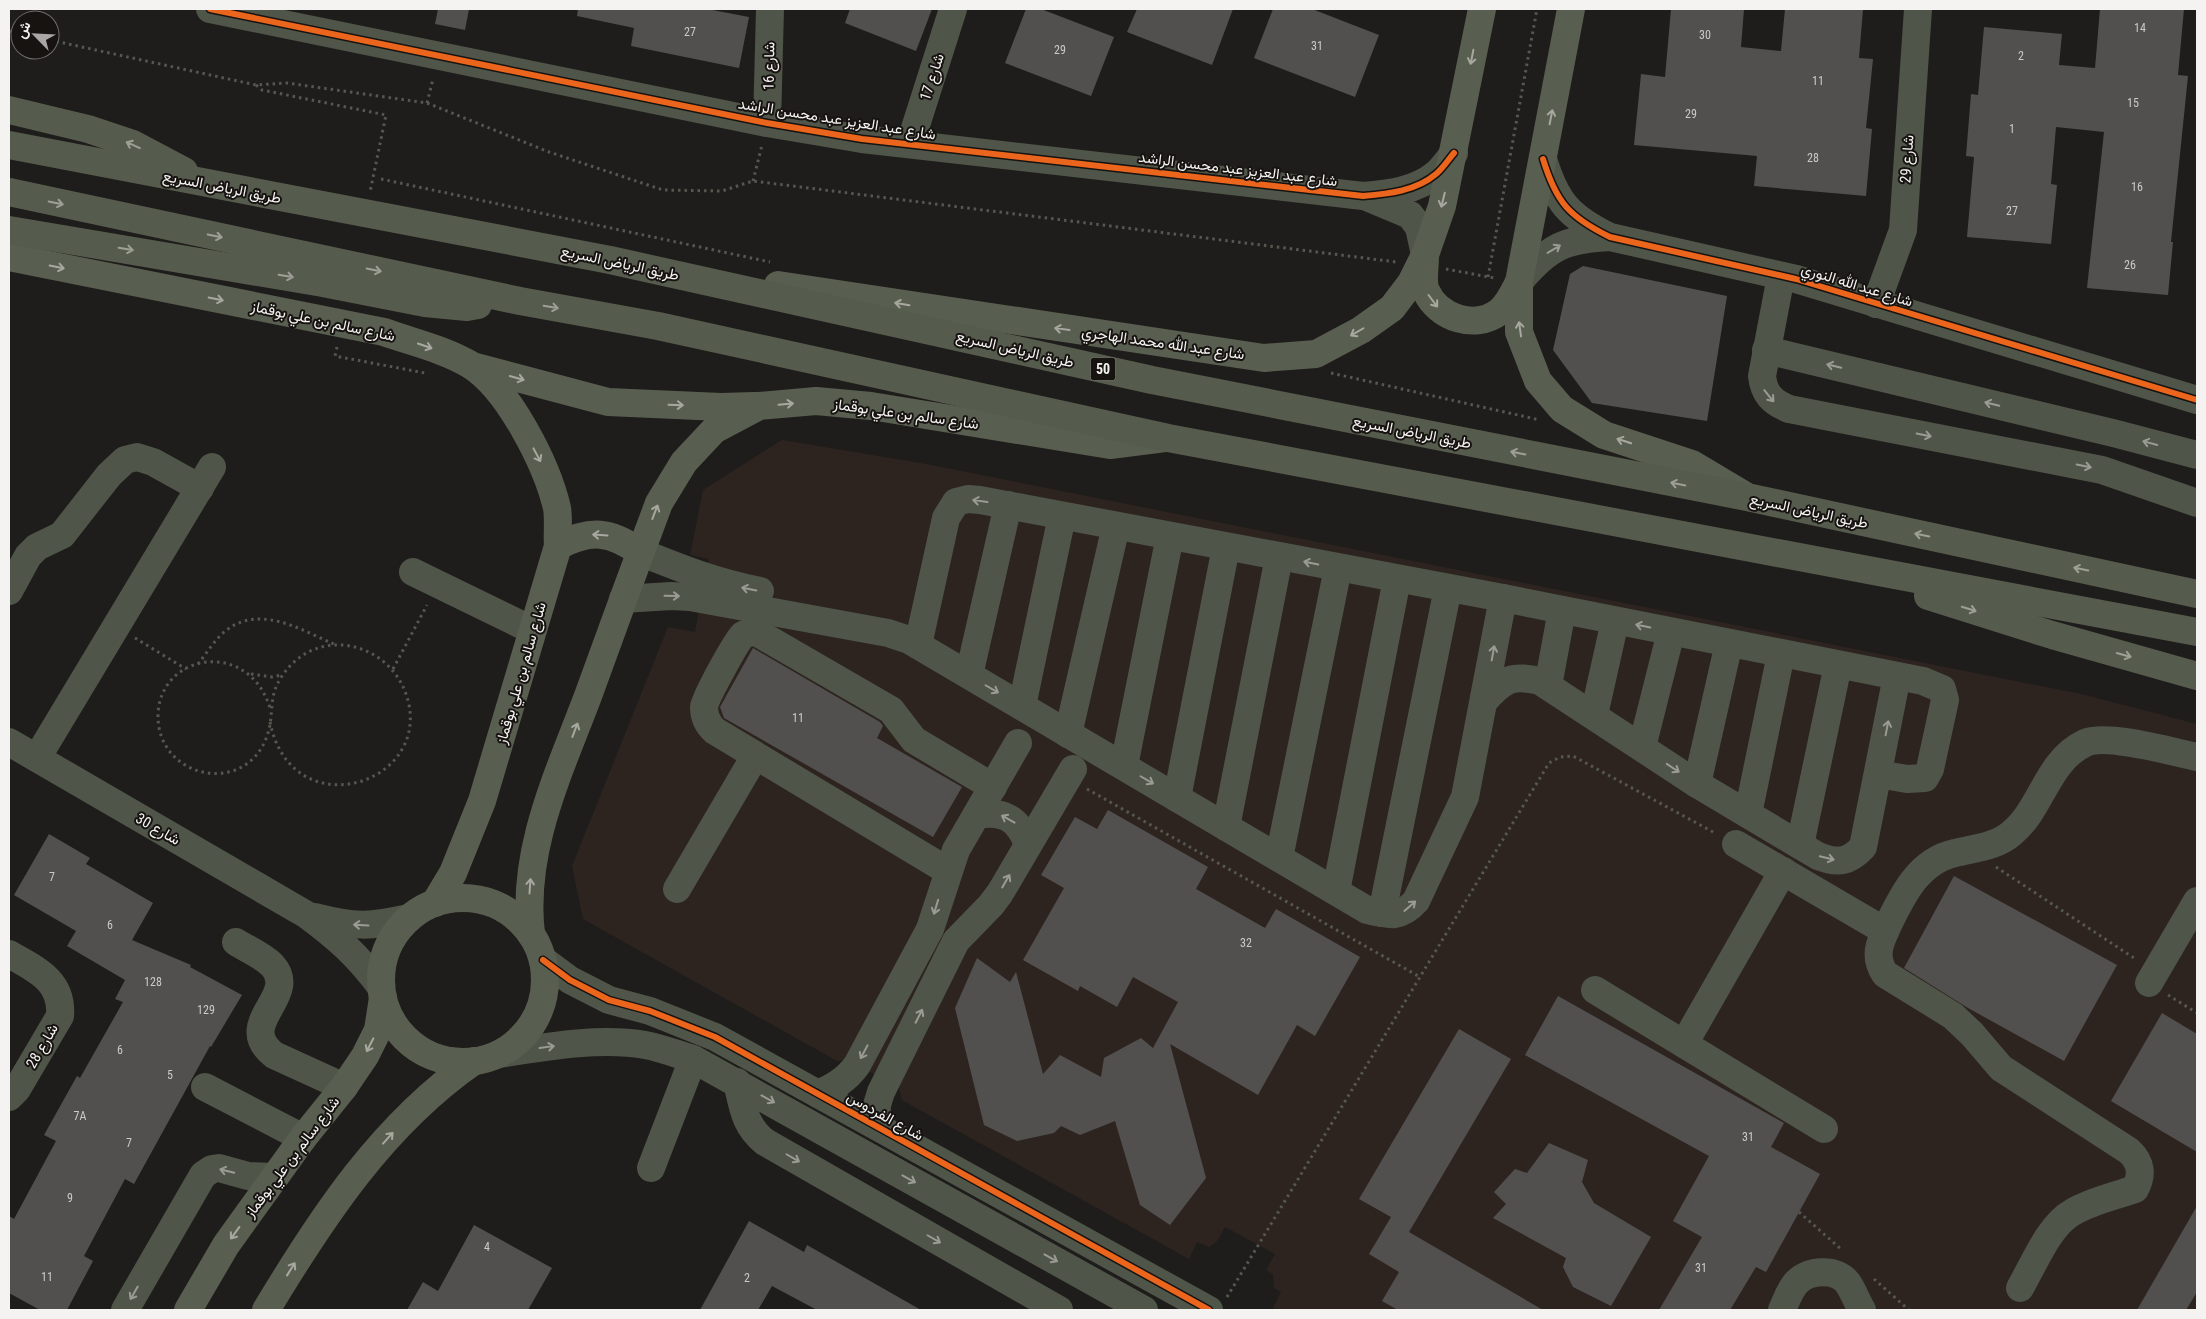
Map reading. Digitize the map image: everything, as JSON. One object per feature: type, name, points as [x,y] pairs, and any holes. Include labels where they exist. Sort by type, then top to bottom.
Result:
[{"type":"highway","points":[[9,110],[88,129],[133,144],[207,184]]},
{"type":"highway","name":"طريق الرياض السريع","points":[[9,145],[610,260],[1152,380],[1747,497],[2197,594]]},
{"type":"highway","points":[[9,192],[520,301],[658,326],[1168,438],[2197,632]]},
{"type":"highway","points":[[9,230],[323,283],[425,303],[467,306],[520,301]]},
{"type":"highway","points":[[1805,558],[2052,635],[2197,676]]},
{"type":"highway","points":[[2112,575],[2197,584]]},
{"type":"main road","name":"شارع عبد الله محمد الهاجري","points":[[610,260],[1264,358],[1316,354],[1361,330],[1392,308],[1423,262],[1442,206],[1482,9]]},
{"type":"main road","points":[[1571,9],[1519,282],[1519,332],[1538,381],[1562,409],[1604,435],[1692,464],[1747,497]]},
{"type":"main road","name":"شارع سالم بن علي بوقماز","points":[[9,257],[384,332],[435,349],[470,365],[504,396],[545,471],[557,510],[558,546],[532,630],[498,754],[482,802],[453,873],[435,903]]},
{"type":"main road","points":[[1423,262],[1426,290],[1435,305],[1449,316],[1466,321],[1484,319],[1500,312],[1519,282]]},
{"type":"main road","points":[[470,365],[608,402],[721,407],[759,406]]},
{"type":"main road","name":"شارع سالم بن علي بوقماز","points":[[532,934],[528,908],[531,867],[546,806],[659,503],[684,462],[714,430],[759,406],[816,401],[871,406],[1110,445],[1168,438]]},
{"type":"main road","points":[[558,546],[578,536],[600,534],[622,539],[640,552]]},
{"type":"main road","points":[[266,1310],[314,1233],[371,1157],[430,1094],[521,1037],[537,1015],[544,988],[543,960],[532,934],[520,920],[505,909],[489,902],[471,898],[453,898],[435,903],[409,918],[393,938],[383,961],[382,993],[395,1026],[416,1048],[444,1060],[487,1058]]},
{"type":"main road","name":"شارع سالم بن علي بوقماز","points":[[188,1310],[226,1245],[303,1138],[344,1088],[365,1056],[378,1030],[382,993]]},
{"type":"street","name":"شارع عبد العزيز عبد محسن الراشد","points":[[210,9],[305,18],[767,123],[862,139],[1363,196],[1386,194],[1412,188],[1436,174],[1454,153]]},
{"type":"street","name":"شارع 16","points":[[767,123],[770,9]]},
{"type":"street","name":"شارع 17","points":[[910,144],[954,9]]},
{"type":"street","name":"شارع 29","points":[[1876,304],[1902,230],[1918,9]]},
{"type":"street","name":"شارع عبد الله النوري","points":[[1543,160],[1551,185],[1566,208],[1586,225],[1610,237],[1781,276],[2196,397]]},
{"type":"street","name":"شارع عبد العزيز عبد محسن الراشد","points":[[1363,196],[1410,215],[1419,227],[1423,262]]},
{"type":"street","name":"شارع عبد الله النوري","points":[[1519,282],[1536,262],[1558,246],[1583,238],[1610,237]]},
{"type":"street","points":[[1781,276],[1762,376],[1763,388],[1776,404],[1789,409],[2102,470],[2197,503]]},
{"type":"street","points":[[1766,350],[2114,433],[2197,455]]},
{"type":"street","points":[[9,591],[28,556],[37,547],[62,535],[109,475],[125,460],[137,457],[206,478],[36,758]]},
{"type":"street","points":[[920,635],[946,518],[956,502],[968,499],[1503,598],[1935,685],[1942,690],[1945,700],[1930,769],[1925,778],[1907,779],[1878,774]]},
{"type":"street","points":[[969,675],[1008,505]]},
{"type":"street","points":[[1022,706],[1062,516]]},
{"type":"street","points":[[1068,734],[1116,526]]},
{"type":"street","points":[[1124,766],[1170,536]]},
{"type":"street","points":[[1177,798],[1226,546]]},
{"type":"street","points":[[640,552],[722,583],[920,635],[969,675],[1068,734],[1367,910],[1390,915],[1407,911],[1416,902],[1465,797],[1503,598]]},
{"type":"street","points":[[1226,827],[1279,557]]},
{"type":"street","points":[[1279,858],[1338,568]]},
{"type":"street","points":[[413,572],[532,630]]},
{"type":"street","points":[[1336,891],[1397,579]]},
{"type":"street","points":[[1382,914],[1448,588]]},
{"type":"street","points":[[623,599],[670,596],[690,597],[888,633],[920,635]]},
{"type":"street","points":[[1548,686],[1562,610]]},
{"type":"street","points":[[1594,715],[1615,621]]},
{"type":"street","points":[[948,871],[715,731],[706,720],[704,706],[706,698],[740,638],[754,632],[890,710],[914,740],[993,787]]},
{"type":"street","points":[[1642,747],[1671,632]]},
{"type":"street","points":[[1697,784],[1729,643]]},
{"type":"street","points":[[1748,814],[1781,654]]},
{"type":"street","points":[[1800,845],[1838,665]]},
{"type":"street","points":[[1484,702],[1498,685],[1513,678],[1523,677],[1540,682],[1594,715],[1697,784],[1800,845],[1830,861],[1846,860],[1854,857],[1863,848],[1897,676]]},
{"type":"street","points":[[2020,1288],[2054,1227],[2072,1212],[2082,1207],[2135,1189],[2140,1178],[2140,1165],[2129,1150],[2001,1068],[1972,1034],[1953,1016],[1885,974],[1880,966],[1879,944],[1901,897],[1919,873],[1942,857],[1999,842],[2012,834],[2026,819],[2052,773],[2064,758],[2087,742],[2116,741],[2197,756]]},
{"type":"street","name":"شارع 30","points":[[9,742],[307,915],[335,936],[360,960],[382,993]]},
{"type":"street","points":[[818,1094],[837,1086],[850,1075],[857,1065],[930,929],[956,850],[1018,743]]},
{"type":"street","points":[[677,889],[756,756]]},
{"type":"street","points":[[876,1125],[877,1105],[881,1092],[956,941],[991,905],[1070,774]]},
{"type":"street","points":[[977,815],[990,813],[1003,815],[1014,822],[1023,832],[1028,844]]},
{"type":"street","points":[[1736,844],[1885,930]]},
{"type":"street","points":[[1684,1044],[1783,871]]},
{"type":"street","points":[[2150,983],[2197,901]]},
{"type":"street","name":"شارع 30","points":[[307,915],[343,924],[375,926],[409,918]]},
{"type":"street","points":[[236,942],[273,966],[278,976],[279,987],[276,998],[263,1018],[260,1029],[261,1039],[266,1049],[274,1055],[344,1088]]},
{"type":"street","name":"شارع 28","points":[[9,954],[44,975],[59,996],[61,1006],[60,1016],[17,1089],[9,1097]]},
{"type":"street","name":"شارع الفردوس","points":[[543,960],[570,980],[609,1000],[650,1011],[715,1037],[818,1094],[1217,1306]]},
{"type":"street","points":[[1595,990],[1824,1129]]},
{"type":"street","points":[[487,1058],[564,1044],[600,1043],[644,1045],[693,1059],[1144,1310]]},
{"type":"street","points":[[651,1168],[693,1059]]},
{"type":"street","points":[[737,1082],[745,1115],[753,1132],[765,1142],[1059,1310]]},
{"type":"street","points":[[205,1087],[303,1138]]},
{"type":"street","points":[[125,1310],[203,1175],[212,1169],[219,1168],[248,1176],[275,1177]]},
{"type":"street","points":[[1782,1310],[1792,1288],[1797,1282],[1803,1277],[1819,1272],[1834,1274],[1847,1283],[1862,1310]]},
{"type":"path","points":[[1488,277],[1537,9]]},
{"type":"path","points":[[60,42],[256,85],[288,83],[427,103],[549,152],[663,190],[722,191],[753,181],[1423,262],[1519,282]]},
{"type":"path","points":[[256,85],[262,90],[386,116]]},
{"type":"path","points":[[753,181],[767,123]]},
{"type":"path","points":[[335,356],[430,373]]},
{"type":"path","points":[[1323,371],[1546,422]]},
{"type":"path","points":[[393,669],[438,584]]},
{"type":"path","points":[[198,664],[223,633],[248,620],[262,618],[276,619],[337,645]]},
{"type":"path","points":[[116,627],[186,669]]},
{"type":"path","points":[[270,708],[266,695],[259,683],[250,674],[226,662],[212,661],[186,669],[175,677],[161,700],[158,714],[159,727],[163,740],[174,757],[190,769],[203,773],[217,774],[230,772],[243,766],[262,748],[268,735],[272,696],[282,675],[291,665],[312,651],[337,645],[368,650],[393,669],[407,694],[410,724],[406,738],[391,763],[368,780],[354,784],[339,785],[324,784],[298,772],[279,750],[270,722]]},
{"type":"path","points":[[250,674],[272,677],[282,675]]},
{"type":"path","points":[[1217,1306],[1420,977],[1545,768],[1554,759],[1573,756],[1736,844]]},
{"type":"path","points":[[1070,774],[1420,977]]},
{"type":"path","points":[[1969,850],[2135,957],[2150,983],[2197,1013]]},
{"type":"shaded area","points":[[782,440],[926,464],[2081,694],[2197,724],[2197,1310],[1276,1310],[1273,1308],[1281,1292],[1274,1288],[1273,1274],[1266,1270],[1275,1254],[1225,1227],[1217,1241],[1209,1247],[1197,1242],[1189,1259],[902,1100],[899,1088],[847,1060],[837,1061],[583,919],[572,866],[668,627],[695,632],[709,559],[690,555],[703,490]]},
{"type":"building","points":[[438,9],[469,9],[465,30],[435,24]]},
{"type":"building","points":[[578,9],[707,9],[749,17],[739,68],[631,46],[634,28],[577,16]]},
{"type":"building","points":[[850,9],[932,9],[916,51],[845,23]]},
{"type":"building","points":[[1026,9],[1041,9],[1114,37],[1091,96],[1005,63]]},
{"type":"building","points":[[1137,9],[1233,9],[1212,65],[1127,32]]},
{"type":"building","points":[[1273,9],[1312,9],[1379,35],[1355,97],[1254,58]]},
{"type":"building","points":[[1671,9],[1744,9],[1741,47],[1781,51],[1785,9],[1863,9],[1859,58],[1873,59],[1866,128],[1872,129],[1866,196],[1754,186],[1757,156],[1634,145],[1641,74],[1665,77]]},
{"type":"building","points":[[2100,9],[2184,9],[2178,75],[2188,76],[2171,242],[2173,242],[2168,295],[2087,288],[2104,132],[2056,127],[2051,184],[2057,185],[2051,244],[1967,237],[1974,157],[1966,156],[1971,94],[1978,95],[1984,27],[2062,34],[2059,65],[2095,68]]},
{"type":"building","points":[[1583,266],[1727,296],[1707,421],[1592,403],[1553,350],[1570,274]]},
{"type":"building","points":[[753,648],[880,722],[883,726],[877,738],[962,787],[933,837],[724,718],[720,707]]},
{"type":"building","points":[[1108,810],[1208,867],[1196,889],[1265,928],[1276,909],[1360,957],[1315,1036],[1297,1025],[1258,1095],[1170,1044],[1206,1178],[1170,1225],[1140,1205],[1115,1121],[1080,1135],[1061,1126],[1054,1133],[1017,1141],[984,1125],[955,1008],[977,958],[1010,982],[1016,972],[1043,1074],[1060,1055],[1101,1077],[1104,1058],[1141,1038],[1153,1048],[1178,1002],[1133,977],[1117,1007],[1080,986],[1078,991],[1023,960],[1064,888],[1041,875],[1075,817],[1097,829]]},
{"type":"building","points":[[49,834],[90,858],[86,864],[153,903],[132,940],[191,965],[190,967],[242,995],[210,1046],[134,1184],[125,1179],[84,1256],[93,1261],[67,1310],[40,1310],[9,1293],[9,1216],[14,1219],[56,1141],[44,1135],[77,1076],[80,1078],[123,1002],[115,999],[125,980],[67,946],[76,931],[14,895]]},
{"type":"building","points":[[1954,876],[2117,965],[2064,1061],[1968,1008],[1904,968]]},
{"type":"building","points":[[1558,996],[1784,1123],[1771,1147],[1820,1174],[1766,1272],[1756,1267],[1730,1310],[1659,1310],[1702,1237],[1673,1221],[1709,1156],[1525,1055]]},
{"type":"building","points":[[2162,1013],[2197,1034],[2197,1152],[2111,1101]]},
{"type":"building","points":[[1459,1029],[1511,1059],[1409,1232],[1543,1310],[1398,1310],[1382,1301],[1399,1272],[1369,1254],[1391,1217],[1359,1199]]},
{"type":"building","points":[[1549,1143],[1588,1160],[1582,1182],[1594,1203],[1651,1237],[1611,1306],[1573,1287],[1563,1267],[1566,1258],[1493,1218],[1506,1204],[1494,1192],[1515,1169],[1527,1173]]},
{"type":"building","points":[[2197,1206],[2197,1292],[2186,1310],[2137,1310]]},
{"type":"building","points":[[749,1221],[804,1252],[807,1245],[921,1310],[817,1310],[772,1286],[758,1310],[700,1310]]},
{"type":"building","points":[[474,1225],[552,1268],[528,1310],[407,1310],[423,1282],[438,1291]]},
{"type":"cycle path","points":[[210,9],[767,123],[862,139],[1363,196],[1392,193],[1420,184],[1436,174],[1454,153]]},
{"type":"cycle path","points":[[1543,159],[1553,187],[1566,207],[1584,222],[1610,237],[1796,279],[2197,400]]},
{"type":"cycle path","points":[[543,960],[570,980],[609,1000],[650,1011],[715,1037],[1209,1310]]}]
